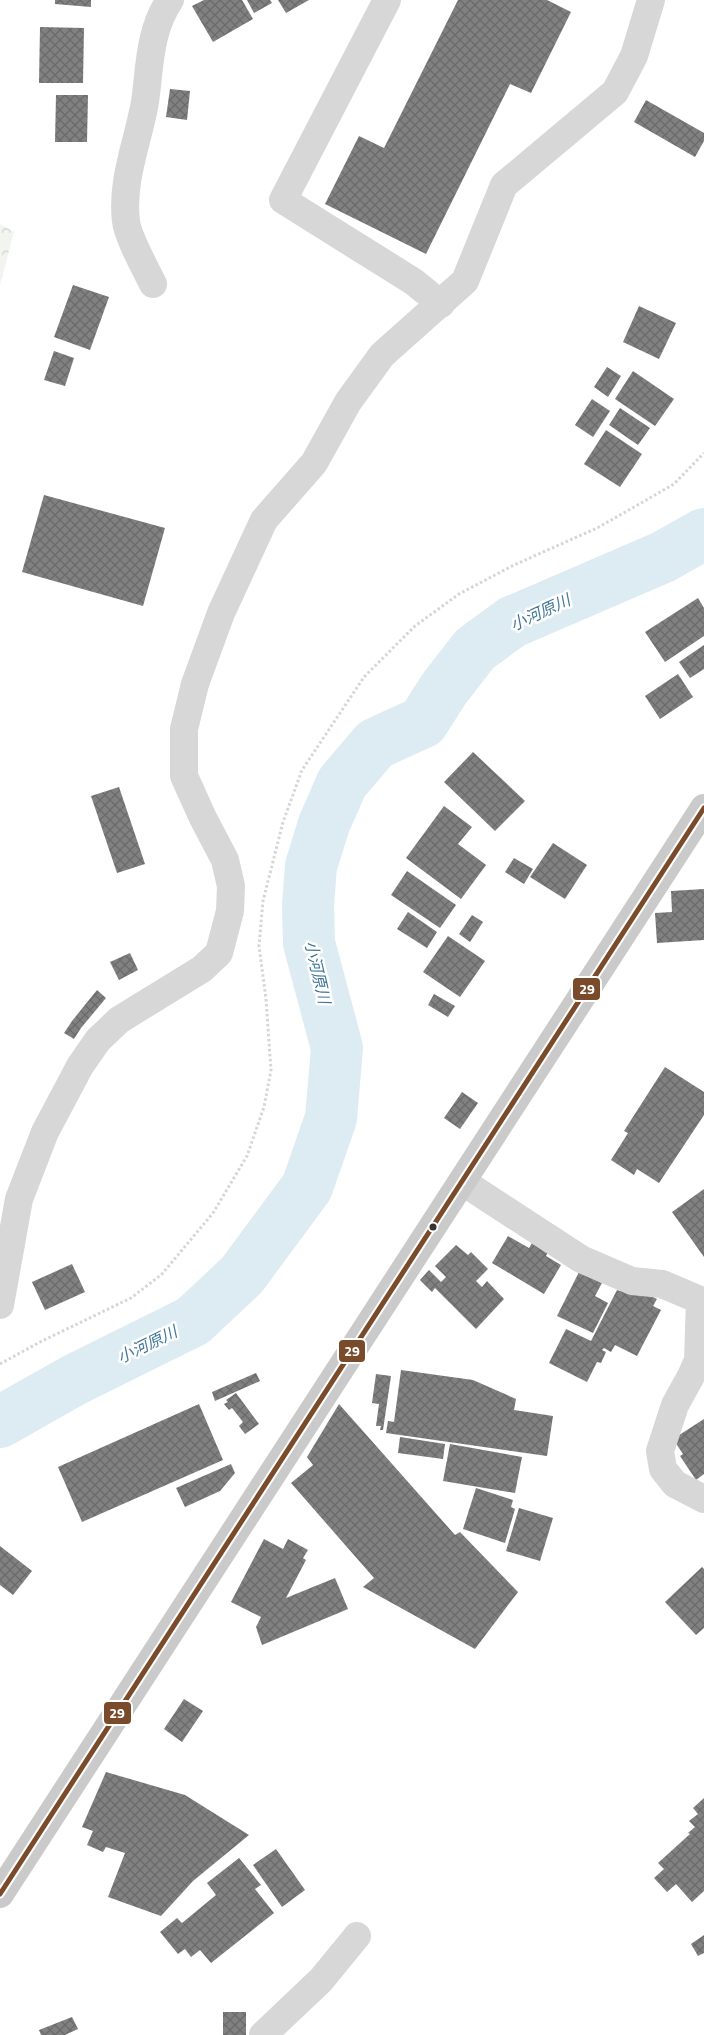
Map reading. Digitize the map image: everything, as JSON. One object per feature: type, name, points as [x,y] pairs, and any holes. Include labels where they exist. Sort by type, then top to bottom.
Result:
[{"type":"main road","points":[[0,1894],[216,1557],[463,1182],[704,808]]},
{"type":"street","points":[[153,284],[126,224],[124,201],[132,154],[144,103],[151,48],[160,14],[170,0]]},
{"type":"street","points":[[387,0],[283,200],[414,282],[441,304]]},
{"type":"street","points":[[0,1305],[19,1199],[45,1132],[80,1066],[98,1040],[119,1020],[187,979],[219,954],[230,910],[231,886],[225,860],[184,776],[184,729],[195,684],[220,613],[264,520],[314,464],[348,402],[382,355],[466,281],[504,185],[615,92],[634,56],[651,0]]},
{"type":"street","points":[[463,1182],[581,1259],[632,1281],[662,1284],[700,1300],[698,1360],[675,1405],[660,1451],[663,1470],[676,1484],[704,1499]]},
{"type":"street","points":[[263,2035],[321,1980],[357,1936]]},
{"type":"path","points":[[0,1364],[40,1342],[131,1298],[162,1274],[213,1214],[247,1156],[264,1107],[271,1070],[266,999],[259,946],[263,901],[283,822],[302,770],[364,677],[415,626],[459,594],[514,565],[596,528],[636,506],[674,484],[704,453]]},
{"type":"green space","points":[[0,224],[14,232],[0,285]]},
{"type":"building","points":[[55,0],[91,0],[91,7],[55,4]]},
{"type":"building","points":[[204,0],[242,0],[253,19],[213,42],[192,6]]},
{"type":"building","points":[[247,0],[270,0],[272,3],[254,13]]},
{"type":"building","points":[[278,0],[309,0],[286,13]]},
{"type":"building","points":[[458,0],[547,0],[571,12],[531,93],[510,84],[426,254],[325,204],[359,136],[384,148]]},
{"type":"building","points":[[40,27],[84,28],[83,83],[39,83]]},
{"type":"building","points":[[170,89],[190,91],[187,120],[166,117]]},
{"type":"building","points":[[56,95],[88,95],[87,142],[55,142]]},
{"type":"building","points":[[646,100],[704,133],[704,141],[695,157],[634,122]]},
{"type":"building","points":[[73,285],[109,297],[90,350],[54,337]]},
{"type":"building","points":[[639,306],[676,323],[659,359],[623,342]]},
{"type":"building","points":[[54,351],[74,358],[65,386],[44,380]]},
{"type":"building","points":[[607,367],[621,376],[608,397],[594,387]]},
{"type":"building","points":[[633,371],[674,399],[655,426],[615,399]]},
{"type":"building","points":[[592,399],[610,411],[593,437],[575,425]]},
{"type":"building","points":[[620,408],[650,428],[638,445],[609,425]]},
{"type":"building","points":[[606,430],[642,454],[620,487],[584,464]]},
{"type":"building","points":[[44,495],[165,528],[143,606],[22,572]]},
{"type":"building","points":[[698,598],[704,608],[704,636],[665,662],[645,632]]},
{"type":"building","points":[[704,645],[704,669],[690,678],[679,662]]},
{"type":"building","points":[[678,674],[693,697],[660,719],[645,696]]},
{"type":"building","points":[[473,752],[525,801],[495,831],[444,782]]},
{"type":"building","points":[[119,787],[145,864],[117,873],[91,796]]},
{"type":"building","points":[[444,806],[472,827],[458,844],[486,865],[461,899],[406,858]]},
{"type":"building","points":[[553,843],[587,865],[565,899],[530,877]]},
{"type":"building","points":[[514,858],[533,869],[524,884],[505,872]]},
{"type":"building","points":[[407,871],[456,905],[440,928],[391,895]]},
{"type":"building","points":[[704,889],[704,940],[657,943],[655,913],[672,912],[671,891]]},
{"type":"building","points":[[408,912],[437,932],[427,948],[397,929]]},
{"type":"building","points":[[472,915],[483,922],[470,942],[459,934]]},
{"type":"building","points":[[448,936],[485,961],[460,997],[423,972]]},
{"type":"building","points":[[130,953],[138,970],[119,980],[110,962]]},
{"type":"building","points":[[97,990],[106,998],[74,1039],[64,1033],[72,1021]]},
{"type":"building","points":[[434,994],[455,1006],[448,1017],[428,1005]]},
{"type":"building","points":[[665,1067],[704,1092],[704,1115],[659,1183],[637,1169],[634,1175],[611,1160],[628,1133],[624,1131]]},
{"type":"building","points":[[462,1092],[478,1103],[460,1129],[444,1118]]},
{"type":"building","points":[[704,1189],[704,1257],[672,1212]]},
{"type":"building","points":[[508,1236],[529,1248],[532,1243],[548,1252],[546,1256],[561,1265],[544,1294],[492,1263]]},
{"type":"building","points":[[456,1245],[468,1255],[471,1252],[488,1269],[476,1281],[482,1287],[487,1281],[504,1299],[476,1329],[435,1288],[432,1292],[420,1280],[429,1270],[441,1282],[446,1277],[435,1266]]},
{"type":"building","points":[[72,1264],[85,1292],[45,1310],[32,1282]]},
{"type":"building","points":[[579,1272],[602,1283],[595,1296],[608,1303],[593,1333],[557,1316]]},
{"type":"building","points":[[633,1287],[657,1299],[653,1306],[661,1310],[637,1356],[615,1345],[611,1352],[604,1348],[602,1350],[606,1352],[601,1363],[597,1362],[587,1382],[549,1363],[566,1329],[591,1341],[617,1290],[620,1291],[621,1289]]},
{"type":"building","points":[[401,1370],[473,1380],[516,1399],[514,1410],[553,1416],[547,1456],[386,1433],[388,1421],[394,1422]]},
{"type":"building","points":[[256,1373],[260,1381],[215,1401],[212,1392]]},
{"type":"building","points":[[376,1374],[391,1376],[383,1430],[380,1430],[381,1426],[376,1426],[379,1404],[372,1403]]},
{"type":"building","points":[[236,1393],[259,1424],[245,1434],[239,1426],[243,1422],[232,1408],[229,1410],[224,1404],[228,1402],[226,1400]]},
{"type":"building","points":[[199,1404],[223,1460],[82,1522],[58,1467]]},
{"type":"building","points":[[339,1404],[455,1535],[460,1532],[518,1592],[475,1649],[363,1587],[374,1578],[291,1483],[313,1465],[307,1457]]},
{"type":"building","points":[[704,1419],[704,1474],[696,1480],[680,1456],[683,1454],[673,1439]]},
{"type":"building","points":[[400,1437],[445,1444],[443,1459],[398,1453]]},
{"type":"building","points":[[450,1444],[522,1457],[515,1493],[443,1481]]},
{"type":"building","points":[[231,1464],[235,1473],[220,1491],[185,1507],[176,1488]]},
{"type":"building","points":[[476,1488],[513,1500],[511,1507],[515,1509],[505,1543],[463,1529]]},
{"type":"building","points":[[519,1508],[553,1518],[540,1561],[506,1551]]},
{"type":"building","points":[[264,1539],[283,1549],[288,1539],[308,1550],[303,1558],[306,1560],[286,1598],[335,1578],[348,1609],[262,1645],[256,1627],[261,1617],[231,1602]]},
{"type":"building","points":[[0,1546],[32,1571],[13,1595],[0,1585]]},
{"type":"building","points":[[702,1567],[704,1569],[704,1628],[696,1635],[665,1602]]},
{"type":"building","points":[[184,1699],[203,1711],[182,1742],[164,1729]]},
{"type":"building","points":[[106,1772],[185,1795],[249,1835],[193,1881],[161,1916],[108,1897],[125,1853],[106,1847],[103,1852],[87,1845],[93,1831],[82,1827]]},
{"type":"building","points":[[704,1798],[704,1891],[692,1902],[676,1884],[667,1892],[654,1878],[664,1869],[658,1863],[690,1834],[688,1833],[695,1827],[689,1821],[698,1814],[693,1808]]},
{"type":"building","points":[[276,1849],[305,1890],[282,1907],[253,1865]]},
{"type":"building","points":[[239,1858],[261,1885],[255,1889],[274,1913],[211,1963],[200,1950],[191,1957],[185,1949],[178,1954],[160,1932],[177,1918],[182,1923],[216,1895],[207,1883]]},
{"type":"building","points":[[704,1935],[704,1953],[698,1956],[691,1944]]},
{"type":"building","points":[[223,2012],[246,2012],[246,2035],[223,2035]]},
{"type":"building","points":[[72,2017],[78,2029],[65,2035],[41,2035],[39,2030]]},
{"type":"waterway","name":"小河原川","points":[[0,1422],[74,1380],[193,1321],[242,1275],[307,1187],[331,1118],[337,1048],[309,943],[308,905],[311,866],[324,824],[342,783],[375,744],[423,722],[444,689],[475,649],[512,622],[663,557],[704,534]]},
{"type":"transit line","name":"29","points":[[0,1894],[704,808]]}]
